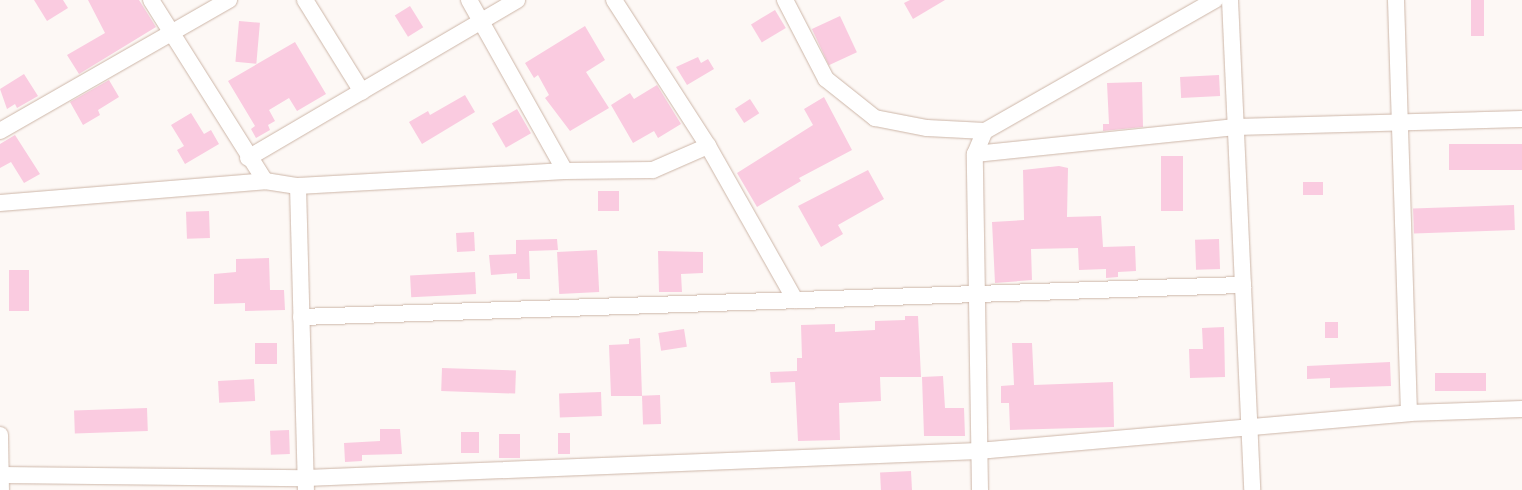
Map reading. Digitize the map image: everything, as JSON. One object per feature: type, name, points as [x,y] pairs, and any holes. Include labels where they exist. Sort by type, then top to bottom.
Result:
[{"type":"street","points":[[151,0],[248,158],[265,181]]},
{"type":"street","points":[[0,131],[172,35],[229,0]]},
{"type":"street","points":[[305,0],[362,92]]},
{"type":"street","points":[[470,0],[565,171]]},
{"type":"street","points":[[248,158],[517,0]]},
{"type":"street","points":[[614,0],[708,146],[795,300]]},
{"type":"street","points":[[785,0],[826,79],[875,118],[927,128],[985,131],[1215,0]]},
{"type":"street","points":[[1230,0],[1252,490]]},
{"type":"street","points":[[1396,0],[1409,413]]},
{"type":"street","points":[[975,154],[1236,127],[1522,119]]},
{"type":"street","points":[[980,490],[975,154],[985,131]]},
{"type":"street","points":[[0,203],[265,181],[298,186],[565,171],[654,170],[708,146]]},
{"type":"street","points":[[298,186],[306,484]]},
{"type":"street","points":[[301,317],[1243,285]]},
{"type":"street","points":[[0,435],[1,483],[306,484],[978,451],[1409,413],[1522,410]]},
{"type":"building","points":[[34,0],[63,0],[68,8],[47,21]]},
{"type":"building","points":[[88,0],[139,0],[156,27],[79,74],[67,55],[105,33]]},
{"type":"building","points":[[910,0],[945,0],[913,19],[904,3]]},
{"type":"building","points":[[1471,0],[1484,0],[1484,36],[1471,36]]},
{"type":"building","points":[[410,6],[423,27],[408,37],[395,16]]},
{"type":"building","points":[[775,10],[786,28],[762,42],[751,24]]},
{"type":"building","points":[[840,16],[857,52],[829,65],[812,29]]},
{"type":"building","points":[[239,21],[260,23],[256,64],[235,62]]},
{"type":"building","points":[[585,26],[605,60],[586,72],[609,108],[570,131],[545,98],[549,95],[538,75],[534,78],[525,63]]},
{"type":"building","points":[[295,42],[326,94],[297,111],[289,98],[269,110],[275,121],[268,125],[270,130],[256,138],[251,129],[255,126],[228,81]]},
{"type":"building","points":[[698,57],[701,63],[708,59],[714,69],[687,85],[676,67]]},
{"type":"building","points":[[24,74],[38,96],[17,108],[15,104],[7,109],[0,89]]},
{"type":"building","points":[[1219,75],[1220,96],[1181,98],[1180,77]]},
{"type":"building","points":[[109,80],[119,97],[98,110],[100,115],[83,125],[70,102]]},
{"type":"building","points":[[1142,82],[1143,127],[1103,131],[1103,124],[1109,124],[1107,83]]},
{"type":"building","points":[[657,85],[681,124],[658,138],[654,131],[633,143],[611,105],[630,93],[634,99]]},
{"type":"building","points":[[465,95],[475,112],[422,144],[409,122],[428,111],[430,115]]},
{"type":"building","points":[[824,97],[852,150],[799,178],[801,181],[757,207],[737,173],[813,125],[804,109]]},
{"type":"building","points":[[750,99],[759,113],[744,123],[735,109]]},
{"type":"building","points":[[517,109],[531,133],[506,148],[492,124]]},
{"type":"building","points":[[191,113],[204,134],[211,130],[219,144],[185,164],[177,150],[184,146],[171,125]]},
{"type":"building","points":[[15,135],[40,174],[24,183],[11,162],[0,168],[0,144]]},
{"type":"building","points":[[1449,144],[1522,144],[1522,170],[1449,170]]},
{"type":"building","points":[[1161,156],[1183,156],[1183,211],[1161,211]]},
{"type":"building","points":[[1059,166],[1068,168],[1067,217],[1101,216],[1103,247],[1135,246],[1136,271],[1118,272],[1118,277],[1106,278],[1106,269],[1079,270],[1078,248],[1031,249],[1032,280],[995,283],[992,222],[1024,220],[1023,170]]},
{"type":"building","points":[[868,170],[884,199],[838,225],[843,234],[821,247],[798,206]]},
{"type":"building","points":[[1303,182],[1323,182],[1323,195],[1303,195]]},
{"type":"building","points":[[598,191],[619,191],[619,211],[598,211]]},
{"type":"building","points":[[1514,205],[1515,230],[1414,234],[1413,209]]},
{"type":"building","points":[[209,211],[210,238],[187,239],[186,212]]},
{"type":"building","points":[[474,232],[475,251],[457,252],[456,233]]},
{"type":"building","points":[[557,239],[558,250],[529,251],[530,279],[517,279],[517,273],[491,275],[489,255],[516,254],[516,240]]},
{"type":"building","points":[[1219,239],[1220,269],[1196,270],[1195,240]]},
{"type":"building","points":[[597,250],[599,292],[559,294],[557,252]]},
{"type":"building","points":[[658,251],[703,252],[703,273],[681,274],[682,292],[659,292]]},
{"type":"building","points":[[269,258],[270,290],[284,290],[285,310],[245,311],[245,303],[214,304],[214,274],[236,272],[236,259]]},
{"type":"building","points":[[9,270],[29,270],[29,311],[9,311]]},
{"type":"building","points":[[475,272],[476,294],[411,297],[410,275]]},
{"type":"building","points":[[905,316],[918,316],[921,377],[880,377],[881,401],[839,403],[840,440],[798,441],[795,382],[771,383],[770,372],[797,371],[797,358],[802,358],[801,325],[835,324],[835,332],[875,330],[875,321],[905,320]]},
{"type":"building","points":[[1325,322],[1338,322],[1338,338],[1325,338]]},
{"type":"building","points":[[1224,327],[1225,377],[1190,378],[1189,349],[1203,349],[1202,328]]},
{"type":"building","points":[[684,329],[687,347],[661,351],[658,333]]},
{"type":"building","points":[[640,338],[642,396],[611,396],[609,345],[629,344],[629,339]]},
{"type":"building","points":[[255,343],[277,343],[277,364],[255,364]]},
{"type":"building","points":[[1012,343],[1032,343],[1034,385],[1113,382],[1114,427],[1010,430],[1009,403],[1001,403],[1001,386],[1014,385]]},
{"type":"building","points":[[1390,362],[1391,386],[1330,388],[1330,378],[1307,379],[1307,366]]},
{"type":"building","points":[[442,368],[516,371],[515,394],[441,391]]},
{"type":"building","points":[[1435,373],[1486,373],[1486,391],[1435,391]]},
{"type":"building","points":[[943,376],[945,408],[964,408],[965,436],[924,436],[922,377]]},
{"type":"building","points":[[254,379],[255,401],[219,403],[218,381]]},
{"type":"building","points":[[601,392],[602,416],[560,417],[559,393]]},
{"type":"building","points":[[660,395],[661,424],[643,425],[642,396]]},
{"type":"building","points":[[147,408],[148,431],[75,434],[74,411]]},
{"type":"building","points":[[380,429],[400,429],[402,454],[362,455],[362,461],[345,462],[344,443],[380,441]]},
{"type":"building","points":[[289,430],[290,454],[271,455],[270,431]]},
{"type":"building","points":[[461,432],[479,432],[479,453],[461,453]]},
{"type":"building","points":[[558,433],[570,433],[570,454],[558,454]]},
{"type":"building","points":[[499,434],[520,434],[520,458],[499,458]]},
{"type":"building","points":[[911,471],[912,490],[881,490],[880,473]]}]
